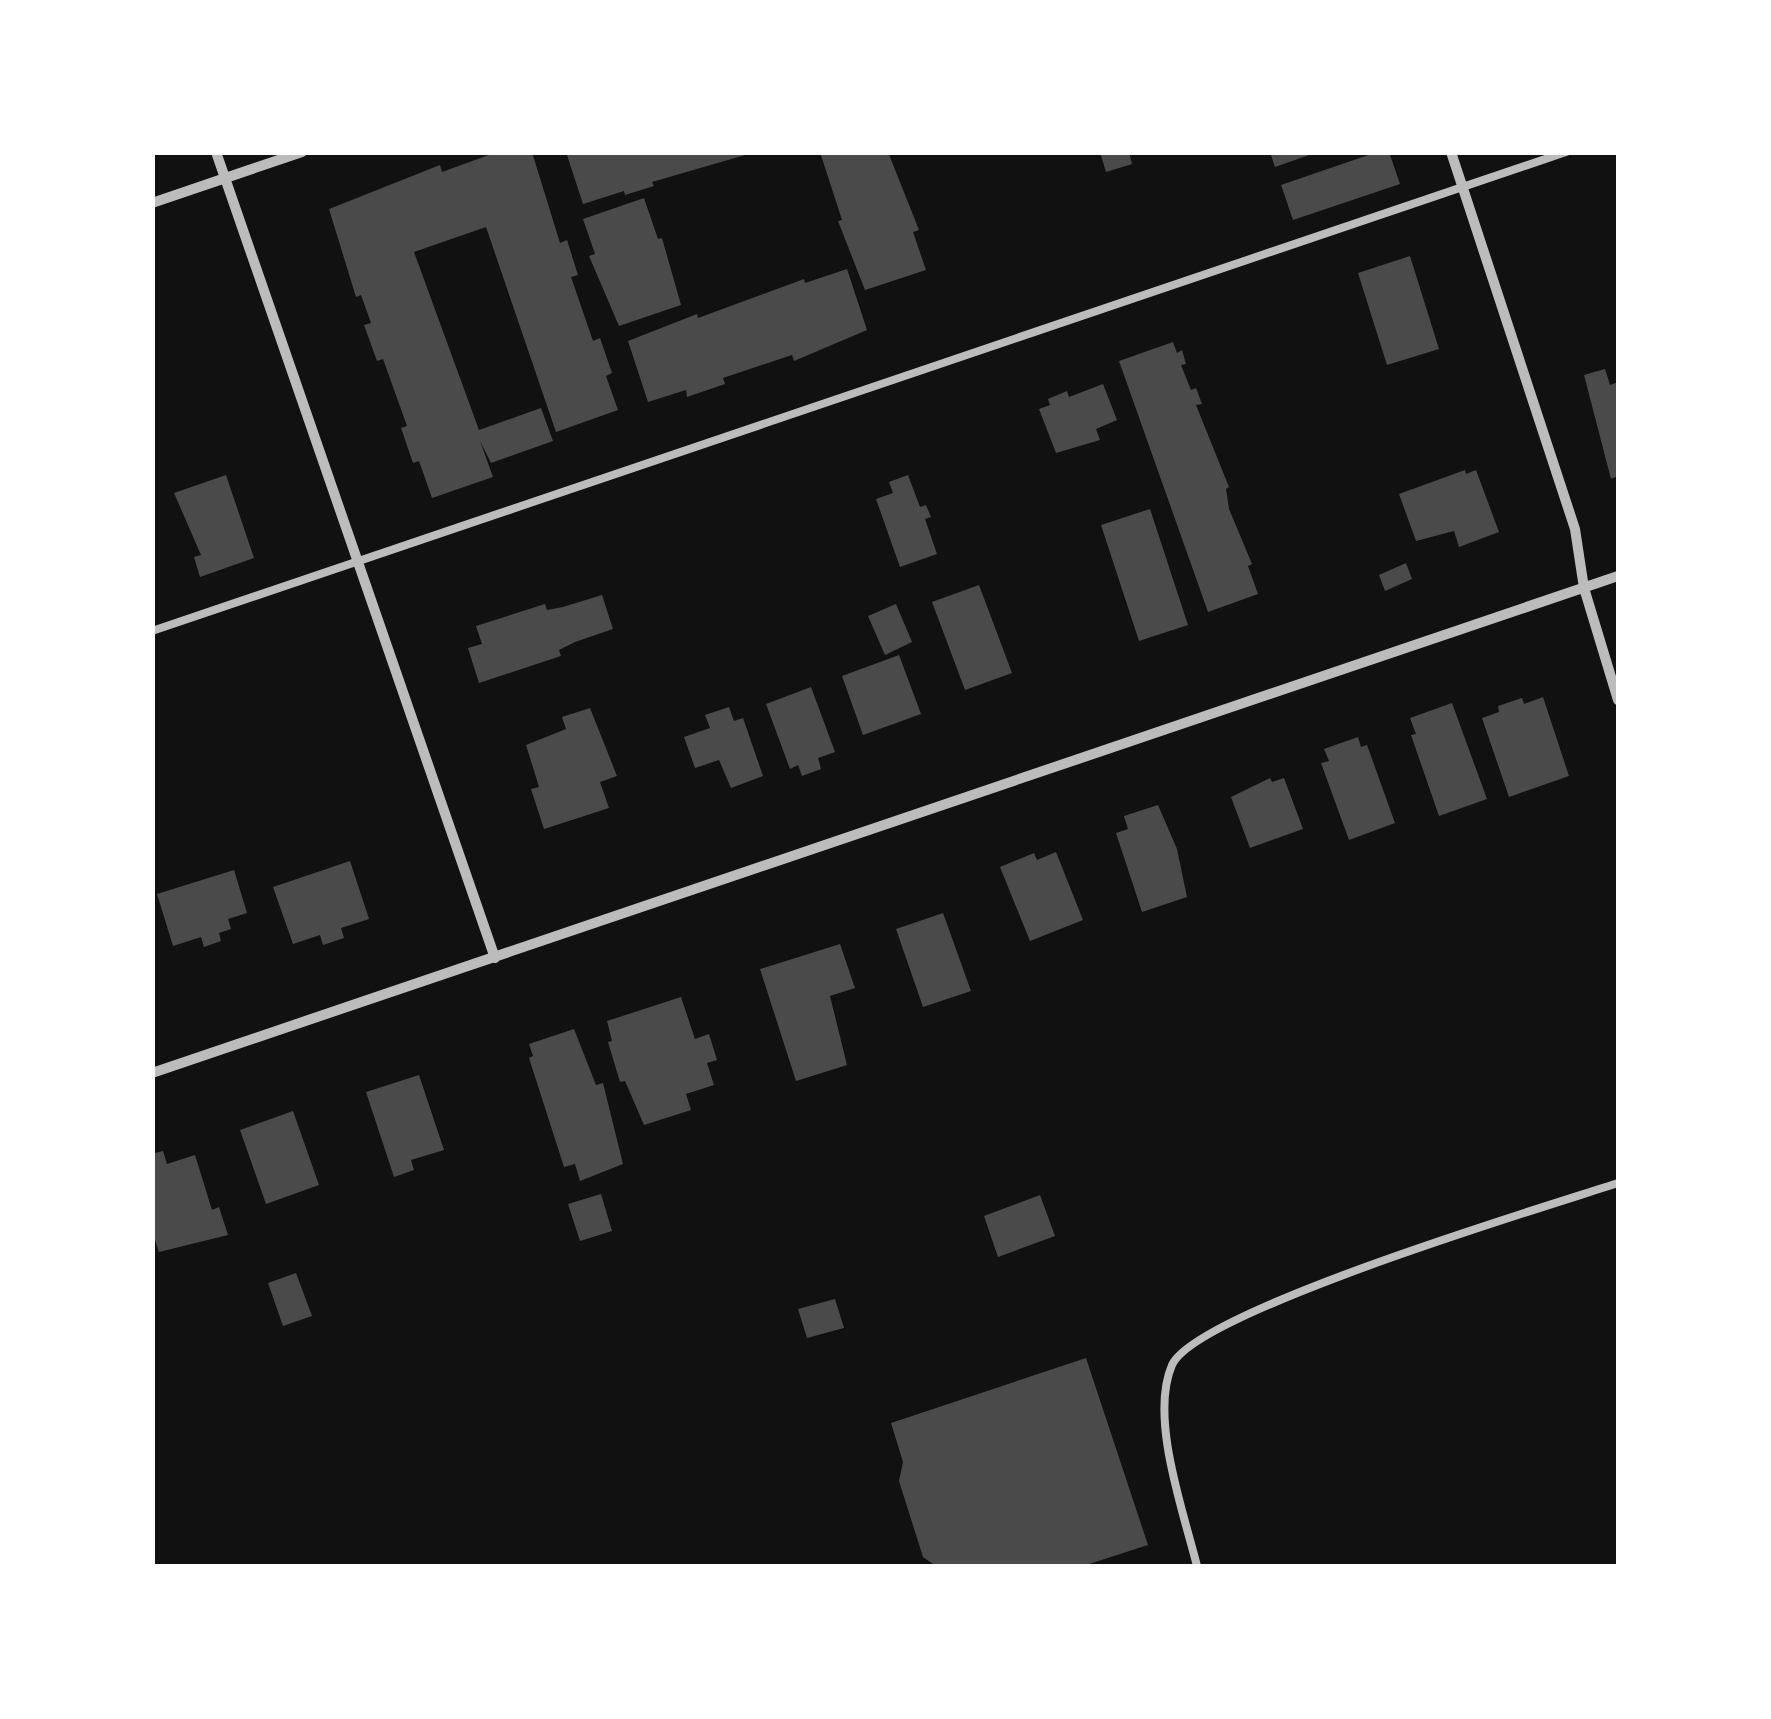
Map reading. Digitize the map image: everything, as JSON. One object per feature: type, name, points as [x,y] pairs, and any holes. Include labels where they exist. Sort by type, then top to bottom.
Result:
[{"type":"street","points":[[216,152],[494,958]]},
{"type":"street","points":[[152,203],[302,152]]},
{"type":"street","points":[[1452,152],[1575,529],[1584,588],[1618,700]]},
{"type":"street","points":[[152,1074],[1618,576]]},
{"type":"lane","points":[[152,631],[1566,152]]},
{"type":"lane","points":[[1197,1566],[1170,1455],[1164,1404],[1172,1364],[1199,1337],[1313,1287],[1618,1183]]},
{"type":"building","points":[[497,152],[532,152],[560,243],[567,240],[578,275],[571,277],[593,341],[600,338],[612,373],[606,376],[618,410],[556,432],[486,227],[414,252],[479,430],[541,408],[553,441],[491,463],[480,441],[493,477],[432,498],[419,461],[413,463],[401,428],[407,426],[383,359],[377,361],[364,325],[371,323],[361,295],[356,297],[329,209],[440,165],[442,172]]},
{"type":"building","points":[[566,152],[752,153],[652,182],[654,186],[625,195],[624,191],[583,204]]},
{"type":"building","points":[[820,152],[888,152],[919,230],[913,232],[926,270],[865,290],[838,221],[842,220]]},
{"type":"building","points":[[1100,152],[1129,152],[1132,164],[1106,172]]},
{"type":"building","points":[[1270,152],[1315,152],[1315,153],[1275,167]]},
{"type":"building","points":[[1377,152],[1389,152],[1400,184],[1293,220],[1281,185]]},
{"type":"building","points":[[644,198],[658,239],[662,238],[681,305],[619,326],[589,256],[595,254],[583,219]]},
{"type":"building","points":[[1410,256],[1439,349],[1387,365],[1358,273]]},
{"type":"building","points":[[847,269],[867,330],[794,361],[792,355],[723,378],[725,384],[687,397],[686,390],[648,402],[628,341],[697,314],[698,318],[804,279],[805,283]]},
{"type":"building","points":[[1173,342],[1177,353],[1182,350],[1186,364],[1181,365],[1191,390],[1196,388],[1202,404],[1196,405],[1229,487],[1229,509],[1252,564],[1248,566],[1258,594],[1208,612],[1119,361]]},
{"type":"building","points":[[1605,369],[1610,385],[1618,382],[1618,476],[1611,479],[1584,375]]},
{"type":"building","points":[[1103,384],[1117,420],[1096,429],[1100,440],[1056,453],[1039,409],[1050,405],[1048,399],[1067,391],[1069,397]]},
{"type":"building","points":[[1465,470],[1466,474],[1476,470],[1499,532],[1459,547],[1454,531],[1416,541],[1399,494]]},
{"type":"building","points":[[226,475],[254,558],[200,577],[194,557],[201,555],[174,493]]},
{"type":"building","points":[[908,475],[920,507],[926,505],[931,517],[925,519],[937,554],[900,567],[876,499],[893,493],[889,482]]},
{"type":"building","points":[[1150,509],[1188,625],[1139,641],[1101,525]]},
{"type":"building","points":[[1406,563],[1412,579],[1385,591],[1379,575]]},
{"type":"building","points":[[979,585],[1012,673],[965,690],[932,602]]},
{"type":"building","points":[[602,595],[613,629],[559,650],[561,656],[479,683],[468,648],[482,644],[476,626],[545,604],[547,610]]},
{"type":"building","points":[[896,604],[912,642],[885,655],[868,616]]},
{"type":"building","points":[[899,655],[921,714],[863,735],[842,676]]},
{"type":"building","points":[[811,687],[835,752],[818,758],[821,769],[802,776],[798,765],[790,769],[766,704]]},
{"type":"building","points":[[1543,697],[1569,776],[1509,797],[1482,718],[1499,712],[1498,706],[1522,698],[1524,704]]},
{"type":"building","points":[[1452,703],[1487,799],[1439,816],[1411,735],[1416,734],[1410,718]]},
{"type":"building","points":[[729,707],[734,721],[743,718],[763,776],[731,788],[719,760],[695,768],[684,737],[710,728],[705,715]]},
{"type":"building","points":[[590,708],[617,776],[600,782],[609,808],[544,829],[531,789],[539,787],[526,745],[566,729],[562,717]]},
{"type":"building","points":[[1358,737],[1361,747],[1367,745],[1395,823],[1349,840],[1321,763],[1329,761],[1324,749]]},
{"type":"building","points":[[1270,778],[1272,782],[1284,778],[1303,829],[1250,848],[1231,797]]},
{"type":"building","points":[[1158,805],[1177,849],[1187,897],[1142,912],[1116,833],[1128,829],[1124,816]]},
{"type":"building","points":[[1056,852],[1083,920],[1030,941],[1000,867],[1034,853],[1037,860]]},
{"type":"building","points":[[350,861],[369,919],[341,928],[344,938],[323,945],[320,935],[293,944],[273,887]]},
{"type":"building","points":[[234,870],[247,913],[228,919],[231,929],[219,933],[221,941],[204,947],[201,937],[173,946],[157,894]]},
{"type":"building","points":[[943,913],[971,991],[923,1007],[896,929]]},
{"type":"building","points":[[840,944],[855,988],[830,996],[847,1065],[796,1081],[760,969]]},
{"type":"building","points":[[681,997],[695,1039],[709,1034],[717,1060],[707,1063],[714,1085],[686,1094],[691,1110],[644,1125],[625,1081],[620,1082],[608,1042],[612,1041],[607,1021]]},
{"type":"building","points":[[574,1029],[596,1085],[603,1083],[623,1164],[580,1181],[575,1164],[564,1167],[529,1058],[533,1056],[529,1044]]},
{"type":"building","points":[[419,1075],[444,1150],[411,1160],[414,1170],[394,1177],[366,1092]]},
{"type":"building","points":[[293,1111],[319,1185],[266,1204],[240,1130]]},
{"type":"building","points":[[163,1151],[167,1164],[195,1155],[212,1210],[219,1207],[228,1235],[159,1252],[152,1231],[152,1154]]},
{"type":"building","points":[[601,1194],[612,1231],[580,1241],[568,1204]]},
{"type":"building","points":[[1040,1195],[1055,1236],[998,1257],[984,1216]]},
{"type":"building","points":[[296,1273],[312,1316],[283,1326],[268,1283]]},
{"type":"building","points":[[835,1299],[844,1328],[807,1338],[798,1309]]},
{"type":"building","points":[[1086,1358],[1148,1545],[1083,1566],[936,1566],[923,1557],[899,1481],[903,1462],[891,1423]]}]
